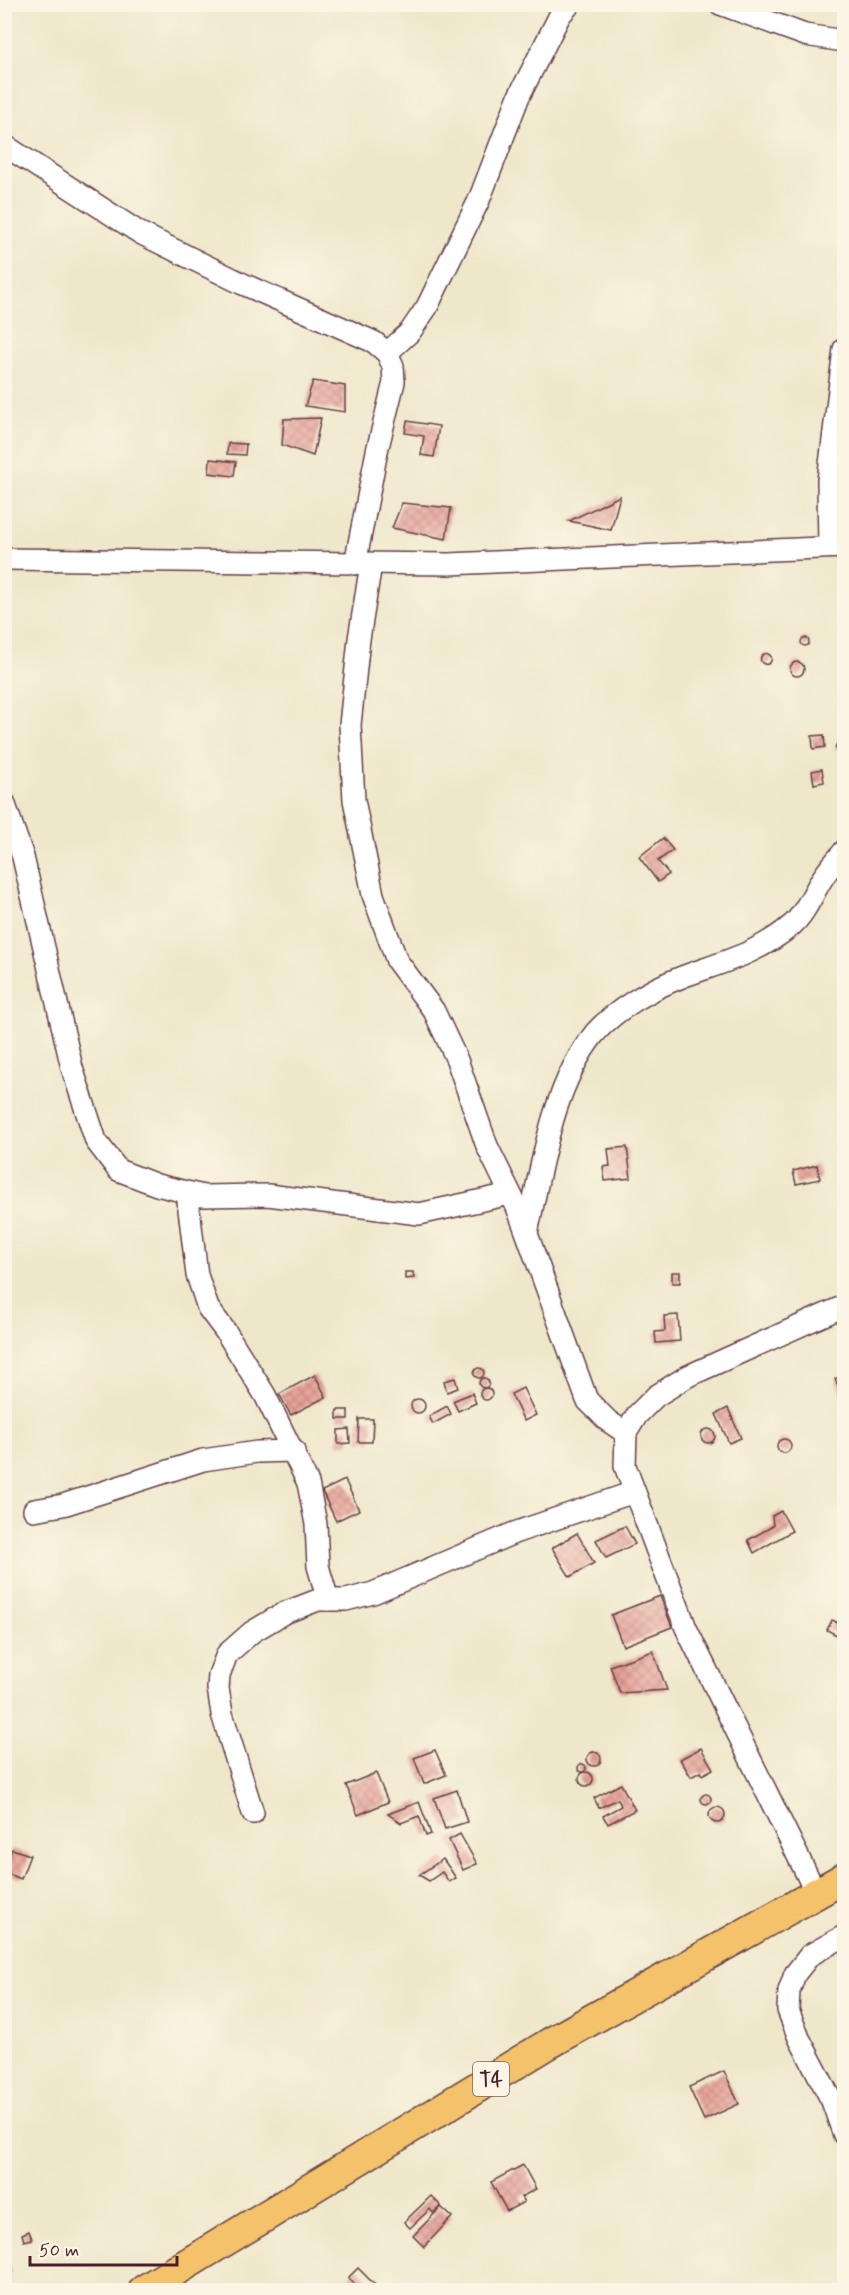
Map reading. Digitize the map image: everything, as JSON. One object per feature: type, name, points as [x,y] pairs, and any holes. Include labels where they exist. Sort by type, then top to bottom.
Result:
[{"type":"highway","name":"T4","points":[[144,2290],[550,2043],[844,1878]]},
{"type":"street","points":[[387,353],[410,332],[427,307],[479,200],[519,96],[560,15],[570,4]]},
{"type":"street","points":[[720,4],[805,35],[844,41]]},
{"type":"street","points":[[4,145],[140,233],[243,284],[374,342],[387,353],[393,366],[394,382],[377,451],[363,564],[359,639],[350,725],[354,800],[373,894],[397,961],[434,1011],[457,1060],[487,1146],[527,1234],[587,1400],[608,1421],[626,1432]]},
{"type":"street","points":[[4,559],[449,564],[837,547],[828,481],[844,349]]},
{"type":"street","points":[[4,802],[23,857],[72,1068],[96,1141],[118,1170],[157,1185],[203,1196],[268,1195],[419,1214],[510,1194]]},
{"type":"street","points":[[527,1234],[555,1110],[575,1065],[596,1032],[636,999],[682,977],[718,966],[778,937],[795,923],[824,876],[844,851]]},
{"type":"street","points":[[187,1192],[197,1275],[208,1308],[226,1332],[265,1395],[308,1483],[316,1524],[318,1566],[328,1600]]},
{"type":"street","points":[[816,1893],[686,1628],[625,1466],[626,1432],[637,1415],[656,1396],[688,1376],[844,1306]]},
{"type":"street","points":[[34,1510],[63,1505],[203,1460],[257,1452],[294,1451]]},
{"type":"street","points":[[253,1813],[222,1714],[218,1688],[222,1663],[227,1654],[252,1632],[284,1613],[318,1600],[346,1600],[374,1593],[514,1533],[634,1492]]},
{"type":"street","points":[[844,1936],[810,1955],[795,1974],[789,1991],[788,2010],[799,2038],[832,2101],[844,2135]]},
{"type":"building","points":[[313,381],[345,386],[345,412],[305,406]]},
{"type":"building","points":[[321,418],[313,456],[282,445],[284,419]]},
{"type":"building","points":[[407,421],[439,426],[434,457],[421,455],[424,436],[405,433]]},
{"type":"building","points":[[228,443],[246,444],[245,455],[227,454]]},
{"type":"building","points":[[210,459],[236,462],[234,476],[209,473]]},
{"type":"building","points":[[620,496],[611,530],[569,521]]},
{"type":"building","points":[[402,503],[451,508],[446,539],[392,528]]},
{"type":"building","points":[[805,638],[809,642],[805,646],[801,642]]},
{"type":"building","points":[[766,653],[772,659],[766,665],[760,659]]},
{"type":"building","points":[[794,662],[800,662],[804,669],[800,676],[794,676],[790,672],[790,666]]},
{"type":"building","points":[[824,735],[825,747],[813,749],[812,736]]},
{"type":"building","points":[[839,743],[843,747],[839,751],[835,747]]},
{"type":"building","points":[[822,769],[824,782],[814,784],[812,771]]},
{"type":"building","points":[[663,838],[673,850],[658,861],[669,874],[658,882],[639,857]]},
{"type":"building","points":[[627,1147],[631,1178],[605,1181],[603,1167],[610,1166],[608,1149]]},
{"type":"building","points":[[817,1165],[820,1179],[796,1184],[793,1171]]},
{"type":"building","points":[[405,1272],[413,1272],[414,1278],[405,1279]]},
{"type":"building","points":[[672,1272],[680,1272],[680,1283],[672,1283]]},
{"type":"building","points":[[678,1315],[680,1341],[656,1343],[655,1332],[665,1331],[664,1316]]},
{"type":"building","points":[[479,1368],[484,1373],[479,1378],[474,1373]]},
{"type":"building","points":[[315,1375],[326,1397],[291,1415],[279,1394]]},
{"type":"building","points":[[844,1375],[844,1400],[835,1379]]},
{"type":"building","points":[[455,1378],[458,1388],[447,1392],[444,1381]]},
{"type":"building","points":[[484,1378],[488,1379],[488,1387],[484,1388],[480,1387],[479,1383],[480,1379]]},
{"type":"building","points":[[488,1388],[492,1394],[488,1400],[484,1400],[480,1392]]},
{"type":"building","points":[[523,1388],[536,1415],[524,1421],[511,1394]]},
{"type":"building","points":[[472,1393],[476,1403],[458,1411],[453,1401]]},
{"type":"building","points":[[415,1399],[421,1399],[425,1406],[421,1413],[415,1413],[411,1409],[411,1403]]},
{"type":"building","points":[[447,1406],[451,1414],[433,1424],[429,1416]]},
{"type":"building","points":[[728,1408],[741,1438],[729,1443],[716,1414]]},
{"type":"building","points":[[337,1410],[348,1410],[348,1419],[337,1419]]},
{"type":"building","points":[[359,1419],[373,1419],[372,1442],[358,1442]]},
{"type":"building","points":[[349,1429],[350,1443],[338,1444],[338,1430]]},
{"type":"building","points":[[705,1429],[711,1429],[715,1436],[711,1443],[705,1443],[701,1439],[701,1433]]},
{"type":"building","points":[[781,1439],[787,1439],[791,1446],[787,1453],[781,1453],[777,1449],[777,1443]]},
{"type":"building","points":[[345,1480],[359,1510],[336,1521],[322,1491]]},
{"type":"building","points":[[781,1511],[792,1531],[754,1553],[748,1540],[773,1526],[772,1516]]},
{"type":"building","points":[[625,1526],[635,1544],[606,1558],[596,1540]]},
{"type":"building","points":[[577,1533],[594,1563],[570,1577],[552,1548]]},
{"type":"building","points":[[660,1596],[672,1627],[623,1646],[611,1615]]},
{"type":"building","points":[[832,1620],[844,1626],[844,1639],[827,1630]]},
{"type":"building","points":[[653,1651],[667,1690],[620,1693],[610,1666]]},
{"type":"building","points":[[701,1748],[713,1769],[702,1775],[700,1772],[691,1777],[680,1759]]},
{"type":"building","points":[[435,1750],[446,1775],[424,1784],[414,1758]]},
{"type":"building","points":[[594,1752],[599,1754],[601,1759],[599,1764],[594,1766],[589,1764],[587,1759],[589,1754]]},
{"type":"building","points":[[582,1764],[586,1768],[582,1772],[578,1768]]},
{"type":"building","points":[[586,1772],[591,1774],[593,1779],[591,1784],[586,1786],[581,1784],[579,1779],[581,1774]]},
{"type":"building","points":[[376,1773],[388,1802],[358,1815],[346,1785]]},
{"type":"building","points":[[621,1784],[635,1810],[608,1824],[603,1816],[621,1806],[618,1799],[599,1808],[594,1798]]},
{"type":"building","points":[[457,1790],[467,1822],[445,1829],[434,1798]]},
{"type":"building","points":[[706,1794],[711,1799],[706,1804],[701,1799]]},
{"type":"building","points":[[419,1802],[431,1834],[426,1836],[419,1816],[401,1823],[388,1814]]},
{"type":"building","points":[[717,1807],[723,1809],[725,1815],[723,1821],[717,1823],[711,1821],[709,1815],[711,1809]]},
{"type":"building","points":[[460,1834],[477,1864],[463,1870],[449,1840]]},
{"type":"building","points":[[12,1849],[30,1855],[21,1879],[4,1872]]},
{"type":"building","points":[[443,1859],[456,1878],[449,1882],[442,1872],[429,1881],[419,1875]]},
{"type":"building","points":[[724,2071],[739,2104],[704,2120],[689,2087]]},
{"type":"building","points":[[523,2165],[536,2189],[521,2197],[524,2202],[507,2211],[491,2182]]},
{"type":"building","points":[[431,2196],[441,2206],[433,2213],[430,2209],[410,2228],[404,2222]]},
{"type":"building","points":[[441,2207],[452,2217],[424,2247],[413,2236]]},
{"type":"building","points":[[29,2231],[32,2239],[24,2241],[22,2234]]},
{"type":"building","points":[[4,2259],[12,2272],[4,2276]]},
{"type":"building","points":[[358,2268],[380,2290],[361,2290],[348,2278]]}]
